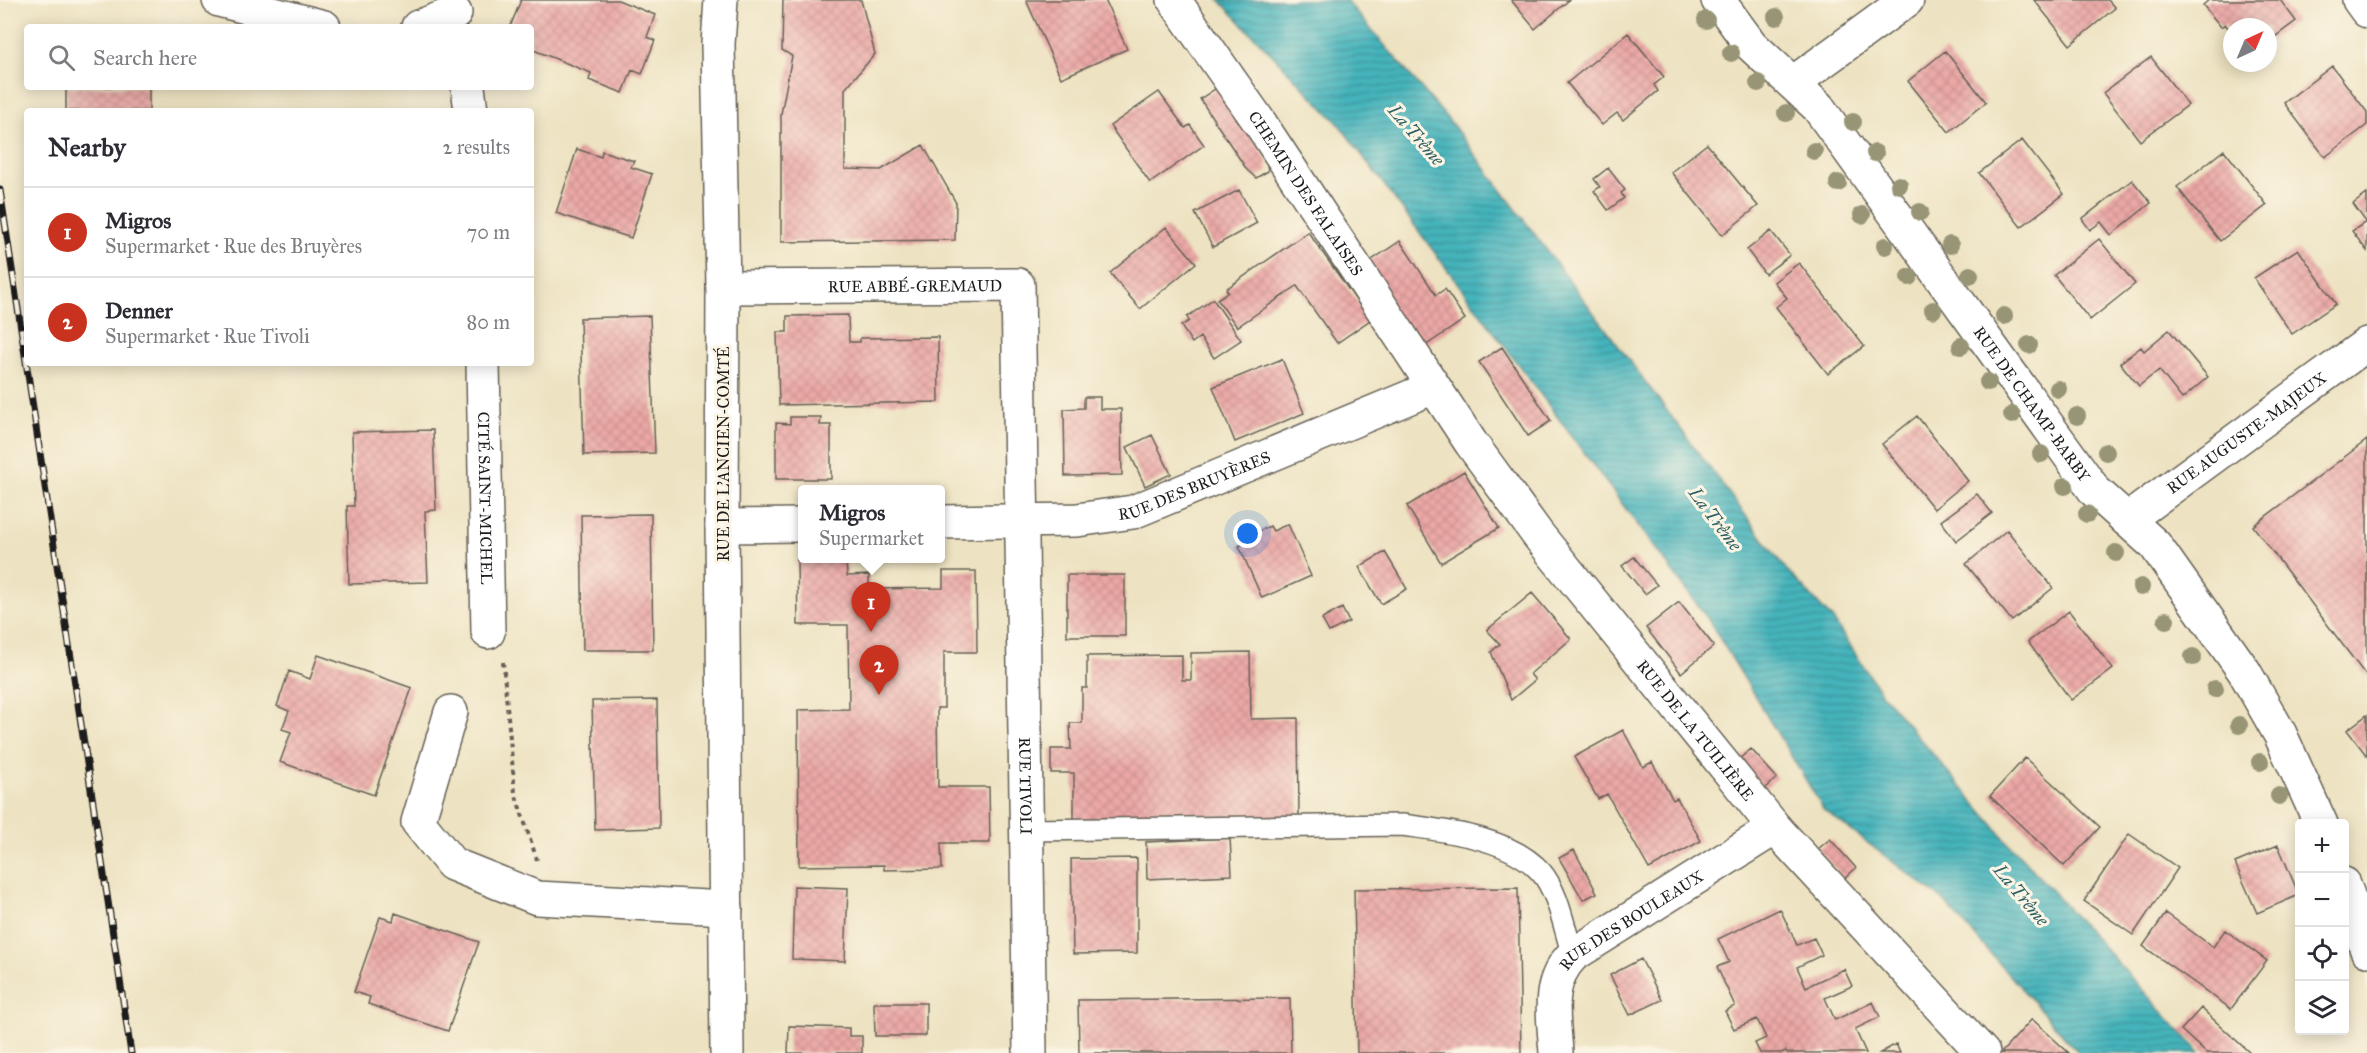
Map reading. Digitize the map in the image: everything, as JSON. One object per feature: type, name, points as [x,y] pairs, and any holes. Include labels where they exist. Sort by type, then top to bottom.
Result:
[{"type":"street","points":[[219,0],[312,24]]},
{"type":"street","name":"RUE DE L'ANCIEN-COMTÉ","points":[[721,0],[718,44],[723,287],[722,526],[728,1053]]},
{"type":"street","name":"CHEMIN DES FALAISES","points":[[1174,0],[1260,123],[1434,387]]},
{"type":"street","name":"RUE DE CHAMP-BARBY","points":[[1718,0],[1751,45],[1818,107],[2095,491],[2155,545],[2244,672],[2280,734],[2319,819]]},
{"type":"street","points":[[1793,83],[1907,0]]},
{"type":"street","points":[[2359,0],[2367,11]]},
{"type":"street","points":[[426,24],[455,13]]},
{"type":"street","points":[[468,90],[471,108]]},
{"type":"street","name":"RUE ABBÉ-GREMAUD","points":[[723,287],[1018,285],[1022,520]]},
{"type":"street","name":"RUE AUGUSTE-MAJEUX","points":[[2127,520],[2367,345]]},
{"type":"street","name":"CITÉ SAINT-MICHEL","points":[[483,366],[488,633]]},
{"type":"street","name":"RUE DES BRUYÈRES","points":[[945,522],[1077,520],[1132,512],[1434,387]]},
{"type":"street","name":"RUE DE LA TUILIÈRE","points":[[1434,387],[1471,443],[1538,535],[1775,828],[1983,1053]]},
{"type":"street","name":"RUE TIVOLI","points":[[1022,520],[1030,1053]]},
{"type":"street","points":[[722,526],[798,525]]},
{"type":"street","points":[[451,712],[418,822],[452,864],[537,898],[726,908]]},
{"type":"street","name":"RUE DES BOULEAUX","points":[[1556,1053],[1553,995],[1562,966],[1572,955],[1775,828]]},
{"type":"street","points":[[2349,898],[2367,950]]},
{"type":"lane","points":[[1028,830],[1402,825],[1451,832],[1497,844],[1540,872],[1554,897],[1572,955]]},
{"type":"path","points":[[488,633],[502,659],[515,793],[549,898]]},
{"type":"water","name":"La Trême","points":[[1219,0],[1346,0],[1452,124],[1785,568],[1834,621],[1881,693],[2012,847],[2200,1053],[2079,1053],[1942,899],[1824,810],[1708,619],[1338,123]]},
{"type":"building","points":[[521,0],[618,0],[655,15],[647,37],[655,40],[642,74],[632,70],[623,93],[589,80],[591,73],[534,50],[534,24],[511,24]]},
{"type":"building","points":[[783,0],[861,0],[875,54],[845,89],[845,169],[881,170],[923,145],[956,203],[955,240],[781,242],[781,114],[792,56],[782,50]]},
{"type":"building","points":[[1026,0],[1105,0],[1127,49],[1061,78]]},
{"type":"building","points":[[1511,0],[1569,0],[1535,29]]},
{"type":"building","points":[[2034,0],[2108,0],[2115,8],[2070,45]]},
{"type":"building","points":[[2209,0],[2280,0],[2296,21],[2277,35],[2277,18],[2223,18],[2221,27],[2203,5]]},
{"type":"building","points":[[1628,33],[1664,77],[1654,85],[1658,91],[1623,120],[1617,113],[1602,125],[1567,83]]},
{"type":"building","points":[[1945,51],[1986,102],[1949,132],[1908,81]]},
{"type":"building","points":[[2151,57],[2188,105],[2140,141],[2103,93]]},
{"type":"building","points":[[2332,66],[2367,112],[2367,125],[2325,157],[2284,103]]},
{"type":"building","points":[[1218,87],[1266,158],[1268,171],[1256,178],[1247,170],[1200,99]]},
{"type":"building","points":[[66,90],[149,90],[149,108],[66,108]]},
{"type":"building","points":[[1159,92],[1185,128],[1190,125],[1204,145],[1150,183],[1110,126]]},
{"type":"building","points":[[2022,140],[2064,194],[2021,227],[1979,173]]},
{"type":"building","points":[[1707,144],[1758,206],[1722,235],[1671,172]]},
{"type":"building","points":[[577,149],[601,157],[602,151],[634,161],[631,167],[652,174],[631,238],[556,213]]},
{"type":"building","points":[[2224,150],[2267,205],[2220,241],[2177,187]]},
{"type":"building","points":[[1608,168],[1625,190],[1621,193],[1624,198],[1608,210],[1594,191],[1600,187],[1594,179]]},
{"type":"building","points":[[2132,180],[2151,203],[2111,235],[2101,222],[2090,230],[2082,219]]},
{"type":"building","points":[[1239,190],[1257,223],[1213,247],[1195,213]]},
{"type":"building","points":[[2367,194],[2367,251],[2352,231],[2366,222],[2353,204]]},
{"type":"building","points":[[1166,227],[1196,263],[1140,309],[1110,273]]},
{"type":"building","points":[[1771,231],[1790,255],[1765,274],[1747,250]]},
{"type":"building","points":[[1308,232],[1370,320],[1337,343],[1297,286],[1237,327],[1217,299],[1228,292],[1226,289]]},
{"type":"building","points":[[2099,239],[2135,284],[2090,320],[2054,275]]},
{"type":"building","points":[[1400,241],[1436,295],[1445,289],[1465,319],[1419,350],[1363,266]]},
{"type":"building","points":[[2298,249],[2336,304],[2292,334],[2254,278]]},
{"type":"building","points":[[1799,263],[1864,346],[1828,374],[1776,307],[1787,298],[1774,282]]},
{"type":"building","points":[[1213,299],[1241,340],[1214,358],[1200,337],[1192,343],[1181,326],[1189,321],[1187,317]]},
{"type":"building","points":[[848,315],[849,342],[860,342],[860,338],[938,337],[939,402],[779,405],[777,332],[787,332],[787,316]]},
{"type":"building","points":[[650,316],[655,453],[584,455],[580,318]]},
{"type":"building","points":[[2169,330],[2208,377],[2182,399],[2159,370],[2139,386],[2120,363],[2141,347],[2144,351]]},
{"type":"building","points":[[1502,347],[1551,421],[1528,436],[1479,362]]},
{"type":"building","points":[[1282,359],[1304,413],[1235,442],[1213,387]]},
{"type":"building","points":[[1084,397],[1100,397],[1100,409],[1121,409],[1122,475],[1065,476],[1064,409],[1084,408]]},
{"type":"building","points":[[1917,416],[1968,481],[1934,509],[1882,444]]},
{"type":"building","points":[[790,417],[821,417],[820,425],[831,425],[831,479],[776,479],[776,423],[790,424]]},
{"type":"building","points":[[433,430],[436,510],[425,511],[428,582],[349,584],[347,506],[354,506],[352,432]]},
{"type":"building","points":[[1152,435],[1171,474],[1145,486],[1127,447]]},
{"type":"building","points":[[2367,440],[2367,677],[2253,526]]},
{"type":"building","points":[[1464,471],[1499,528],[1441,563],[1407,506]]},
{"type":"building","points":[[1977,494],[1992,513],[1956,541],[1941,521]]},
{"type":"building","points":[[651,514],[653,650],[583,650],[581,515]]},
{"type":"building","points":[[1288,524],[1311,576],[1262,598],[1239,546],[1259,537],[1257,532],[1270,526],[1273,531]]},
{"type":"building","points":[[2007,530],[2053,588],[2012,621],[1966,564]]},
{"type":"building","points":[[1385,552],[1407,589],[1381,604],[1359,567]]},
{"type":"building","points":[[1634,557],[1657,585],[1645,594],[1622,566]]},
{"type":"building","points":[[797,560],[798,563],[846,563],[847,576],[869,575],[869,589],[943,588],[943,571],[976,571],[977,652],[944,652],[944,708],[937,708],[938,787],[989,787],[990,843],[941,843],[942,869],[884,870],[884,865],[799,866],[798,710],[849,709],[848,625],[798,625]]},
{"type":"building","points":[[1067,575],[1125,575],[1125,636],[1067,636]]},
{"type":"building","points":[[1532,593],[1571,639],[1530,674],[1535,680],[1511,700],[1491,652],[1500,644],[1487,630]]},
{"type":"building","points":[[1679,602],[1714,646],[1681,673],[1646,628]]},
{"type":"building","points":[[1342,608],[1349,622],[1329,632],[1322,619]]},
{"type":"building","points":[[2069,611],[2113,669],[2071,700],[2028,642]]},
{"type":"building","points":[[1250,652],[1251,719],[1298,718],[1299,820],[1074,822],[1074,773],[1051,773],[1051,749],[1071,749],[1070,723],[1082,723],[1082,688],[1087,688],[1087,656],[1182,655],[1182,680],[1191,680],[1191,653]]},
{"type":"building","points":[[318,655],[412,688],[374,795],[280,762],[291,732],[282,729],[289,711],[277,706],[289,671],[310,679]]},
{"type":"building","points":[[657,700],[659,828],[595,830],[592,701]]},
{"type":"building","points":[[2367,715],[2367,756],[2347,730]]},
{"type":"building","points":[[1623,730],[1643,767],[1652,762],[1673,800],[1677,798],[1701,841],[1649,869],[1607,794],[1598,799],[1574,757]]},
{"type":"building","points":[[1751,749],[1777,778],[1765,789],[1738,760]]},
{"type":"building","points":[[2025,758],[2100,827],[2064,866],[1990,796]]},
{"type":"building","points":[[2129,834],[2178,868],[2133,935],[2084,901]]},
{"type":"building","points":[[1230,838],[1232,875],[1147,879],[1146,842]]},
{"type":"building","points":[[1830,839],[1856,868],[1844,879],[1818,849]]},
{"type":"building","points":[[2278,845],[2295,885],[2295,897],[2257,913],[2235,863]]},
{"type":"building","points":[[1574,850],[1597,893],[1583,900],[1559,858]]},
{"type":"building","points":[[1137,858],[1137,953],[1073,954],[1071,859]]},
{"type":"building","points":[[794,886],[848,888],[845,961],[792,959]]},
{"type":"building","points":[[1518,888],[1521,1053],[1357,1053],[1354,889]]},
{"type":"building","points":[[1780,909],[1797,945],[1814,938],[1822,955],[1797,967],[1806,987],[1844,969],[1852,986],[1825,998],[1835,1020],[1873,1002],[1880,1017],[1855,1029],[1866,1053],[1787,1053],[1786,1051],[1760,1053],[1755,1043],[1766,1038],[1757,1019],[1734,1029],[1725,1011],[1735,1006],[1717,967],[1729,962],[1718,939]]},
{"type":"building","points":[[395,913],[479,942],[448,1031],[368,1004],[370,997],[354,992],[380,917],[393,921]]},
{"type":"building","points":[[2166,913],[2213,947],[2225,930],[2267,961],[2231,1009],[2143,946]]},
{"type":"building","points":[[1641,959],[1662,1000],[1630,1015],[1610,975]]},
{"type":"building","points":[[1290,998],[1291,1053],[1079,1053],[1078,1000]]},
{"type":"building","points":[[874,1003],[926,1003],[926,1036],[875,1036]]},
{"type":"building","points":[[2201,1008],[2250,1053],[2206,1053],[2181,1030]]},
{"type":"building","points":[[2032,1019],[2069,1053],[2001,1053]]},
{"type":"building","points":[[789,1026],[849,1028],[849,1036],[862,1036],[862,1053],[788,1053]]},
{"type":"building","points":[[1896,1044],[1900,1053],[1880,1053]]},
{"type":"railway","points":[[0,190],[24,348]]},
{"type":"railway","points":[[27,366],[131,1053]]},
{"type":"place","name":"Migros","points":[[871,632]]},
{"type":"place","name":"Denner","points":[[879,695]]}]
